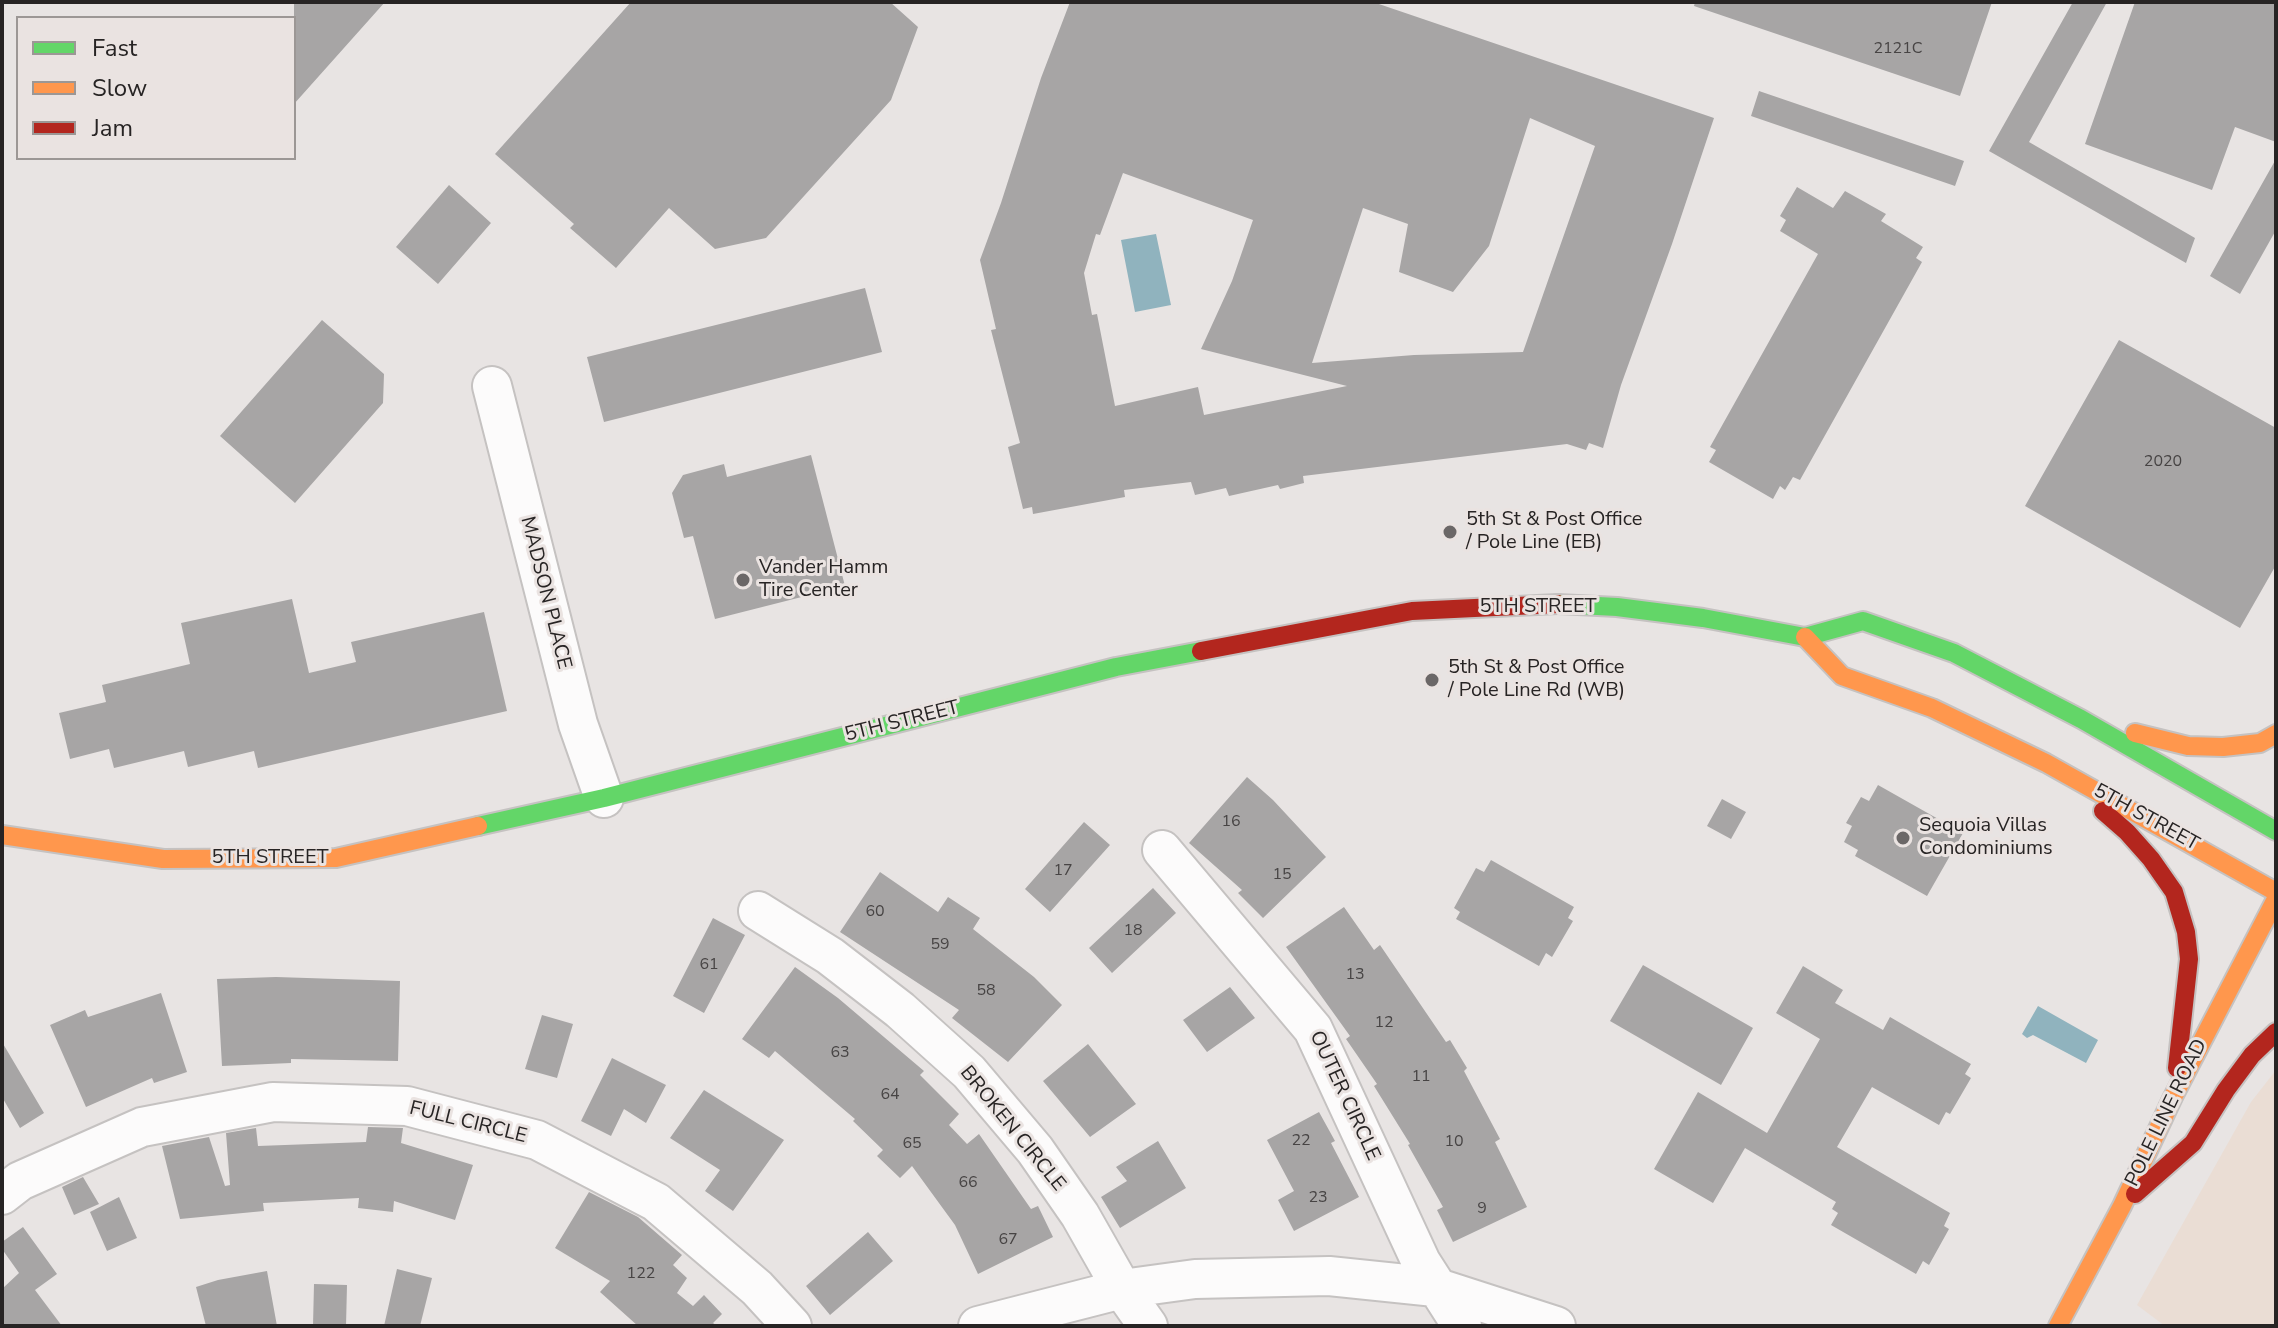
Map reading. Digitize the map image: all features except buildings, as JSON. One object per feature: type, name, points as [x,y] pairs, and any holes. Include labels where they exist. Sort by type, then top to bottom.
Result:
[{"type":"main road","name":"5TH STREET","points":[[2,835],[163,859],[336,858],[604,798],[1116,667],[1412,611],[1542,603],[1617,607],[1703,618],[1805,637],[1863,621],[1954,653],[2081,719],[2276,831]]},
{"type":"main road","name":"5TH STREET","points":[[1805,637],[1842,676],[1932,708],[2046,763],[2276,892]]},
{"type":"main road","points":[[2081,719],[2188,746],[2223,747],[2260,743],[2276,734]]},
{"type":"main road","points":[[2046,763],[2127,832],[2174,892],[2186,932],[2189,959],[2173,1097]]},
{"type":"main road","name":"POLE LINE ROAD","points":[[2058,1326],[2122,1206],[2173,1097],[2276,899]]},
{"type":"main road","points":[[2122,1206],[2193,1143],[2252,1055],[2276,1032]]},
{"type":"street","name":"MADSON PLACE","points":[[492,386],[578,724],[604,798]]},
{"type":"street","name":"OUTER CIRCLE","points":[[1162,850],[1313,1029],[1435,1287],[1462,1326]]},
{"type":"street","name":"BROKEN CIRCLE","points":[[758,911],[830,956],[900,1010],[969,1072],[1035,1150],[1080,1215],[1122,1289],[1148,1326]]},
{"type":"street","name":"FULL CIRCLE","points":[[8,1179],[142,1127],[273,1102],[407,1106],[537,1140],[656,1202],[757,1288],[792,1326]]},
{"type":"street","points":[[978,1326],[1122,1289],[1195,1279],[1329,1276],[1435,1287],[1556,1326]]},
{"type":"shaded area","points":[[2276,1070],[2276,1326],[2165,1326],[2137,1305],[2251,1102]]},
{"type":"water","points":[[1156,234],[1171,305],[1135,312],[1121,240]]},
{"type":"water","points":[[2038,1006],[2098,1040],[2086,1063],[2033,1035],[2027,1038],[2022,1034]]},
{"type":"traffic: fast","points":[[1558,604],[1617,607],[1703,618],[1805,637],[1863,621],[1954,653],[2081,719],[2276,831]]},
{"type":"traffic: fast","points":[[478,826],[604,798],[1116,667],[1201,651]]},
{"type":"traffic: slow","points":[[1805,637],[1842,676],[1932,708],[2046,763],[2276,892]]},
{"type":"traffic: slow","points":[[2135,733],[2188,746],[2223,747],[2260,743],[2276,734]]},
{"type":"traffic: slow","points":[[2,835],[163,859],[336,858],[478,826]]},
{"type":"traffic: slow","points":[[2058,1326],[2122,1206],[2173,1097],[2276,899]]},
{"type":"traffic: jam","points":[[1201,651],[1412,611],[1558,604]]},
{"type":"traffic: jam","points":[[2103,811],[2151,859],[2174,892],[2186,932],[2189,959],[2177,1068]]},
{"type":"traffic: jam","points":[[2135,1194],[2193,1143],[2252,1055],[2276,1032]]},
{"type":"place","name":"5th St & Post Office / Pole Line (EB)","points":[[1450,532]]},
{"type":"place","name":"Vander Hamm Tire Center","points":[[743,580]]},
{"type":"place","name":"5th St & Post Office / Pole Line Rd (WB)","points":[[1432,680]]},
{"type":"place","name":"Sequoia Villas Condominiums","points":[[1903,838]]}]
